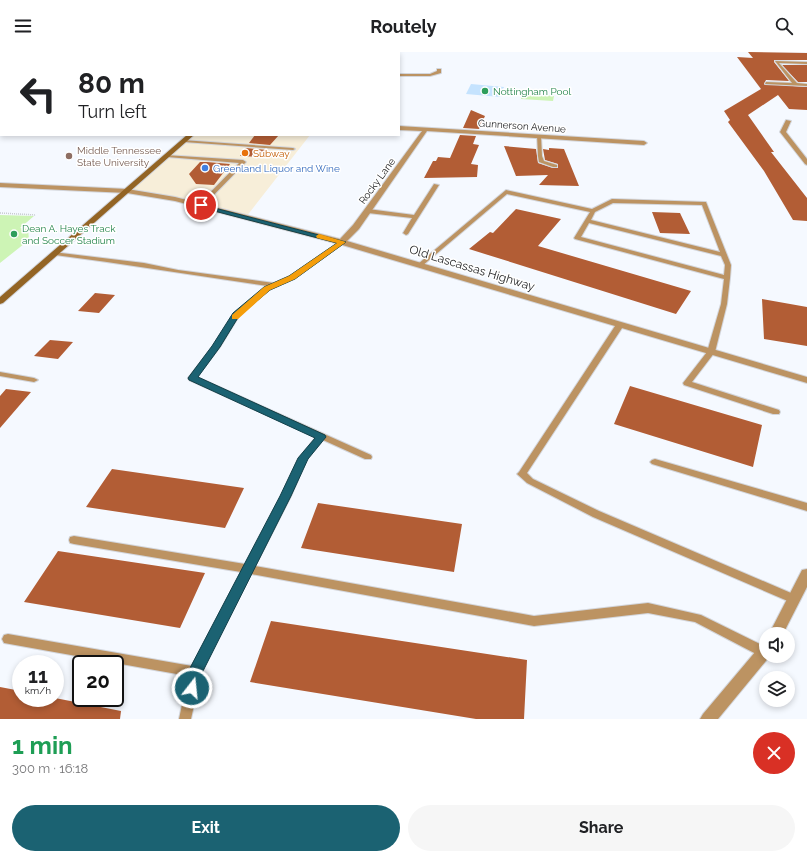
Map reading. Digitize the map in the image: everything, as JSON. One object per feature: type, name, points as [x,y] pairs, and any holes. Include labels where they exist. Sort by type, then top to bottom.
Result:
[{"type":"street","points":[[400,69],[435,69],[439,70],[439,72],[430,76],[400,75]]},
{"type":"street","points":[[788,121],[783,132],[807,163]]},
{"type":"street","name":"Gunnerson Avenue","points":[[400,128],[644,143]]},
{"type":"street","name":"Rocky Lane","points":[[342,242],[368,211],[426,130]]},
{"type":"street","points":[[0,301],[190,136]]},
{"type":"street","name":"Old Lascassas Highway","points":[[127,191],[201,205],[342,242],[807,380]]},
{"type":"street","points":[[780,627],[807,574]]},
{"type":"street","points":[[708,719],[759,658]]},
{"type":"lane","points":[[795,84],[776,62],[807,63]]},
{"type":"lane","points":[[766,83],[807,85]]},
{"type":"lane","points":[[539,136],[540,156],[542,162],[555,166]]},
{"type":"lane","points":[[184,141],[293,149]]},
{"type":"lane","points":[[167,156],[243,162],[201,205]]},
{"type":"lane","points":[[0,185],[127,191]]},
{"type":"lane","points":[[406,233],[436,185]]},
{"type":"lane","points":[[420,265],[506,192],[593,211]]},
{"type":"lane","points":[[727,278],[577,238],[589,221],[593,211],[612,201],[704,203],[728,264],[727,278],[724,304],[711,352],[687,383],[776,412]]},
{"type":"lane","points":[[368,211],[416,217]]},
{"type":"lane","points":[[589,221],[724,255]]},
{"type":"lane","points":[[342,242],[292,277],[267,289],[236,315],[216,347],[192,378],[368,457]]},
{"type":"lane","points":[[55,253],[144,265],[178,272],[274,286]]},
{"type":"lane","points":[[620,325],[522,474],[530,482],[596,514],[794,599]]},
{"type":"lane","points":[[0,374],[34,380]]},
{"type":"lane","points":[[185,719],[195,672],[286,496],[303,458],[322,437]]},
{"type":"lane","points":[[655,462],[807,507]]},
{"type":"lane","points":[[74,540],[247,569],[534,621],[648,608],[697,618],[759,648]]},
{"type":"lane","points":[[8,639],[195,672]]},
{"type":"path","points":[[0,213],[36,215]]},
{"type":"shaded area","points":[[190,136],[309,136],[246,217],[175,199],[127,191]]},
{"type":"green space","points":[[522,94],[554,96],[553,101],[521,99]]},
{"type":"green space","name":"Dean A. Hayes Track and Soccer Stadium","points":[[0,215],[34,216],[20,228],[28,229],[29,240],[0,263]]},
{"type":"water","name":"Nottingham Pool","points":[[471,84],[504,87],[500,97],[466,94]]},
{"type":"building","points":[[748,52],[807,53],[807,60],[774,60],[789,81],[766,80],[764,84],[807,87],[807,110],[789,109],[778,95],[748,115],[774,152],[771,152],[807,198],[807,221],[793,220],[764,171],[728,122],[730,120],[724,111],[761,89],[737,57],[753,58]]},
{"type":"building","points":[[782,65],[807,65],[807,82],[798,82]]},
{"type":"building","points":[[471,110],[485,116],[479,129],[463,128]]},
{"type":"building","points":[[460,135],[476,136],[473,144],[479,145],[471,164],[478,165],[477,177],[424,178],[433,161],[436,161],[438,157],[450,158]]},
{"type":"building","points":[[254,136],[278,136],[270,145],[249,143]]},
{"type":"building","points":[[504,146],[536,149],[538,163],[553,168],[558,168],[558,164],[545,160],[543,149],[564,149],[579,186],[539,185],[548,175],[516,176]]},
{"type":"building","points":[[246,148],[267,150],[260,157],[240,156]]},
{"type":"building","name":"Greenland Liquor and Wine","points":[[200,162],[230,164],[214,185],[196,184],[189,174]]},
{"type":"building","points":[[516,209],[561,219],[538,246],[691,291],[676,314],[469,249],[490,232],[493,233]]},
{"type":"building","points":[[652,212],[680,213],[690,234],[660,233]]},
{"type":"building","points":[[95,293],[115,295],[99,313],[78,311]]},
{"type":"building","points":[[762,299],[807,307],[807,346],[764,339]]},
{"type":"building","points":[[50,340],[73,342],[58,359],[34,356]]},
{"type":"building","points":[[630,386],[762,425],[753,467],[614,424]]},
{"type":"building","points":[[6,389],[31,392],[0,428],[0,396]]},
{"type":"building","points":[[112,469],[244,488],[225,528],[86,507]]},
{"type":"building","points":[[318,503],[462,524],[454,572],[301,548]]},
{"type":"building","points":[[58,551],[205,573],[180,628],[24,602]]},
{"type":"building","points":[[271,621],[527,660],[524,719],[476,719],[250,682]]},
{"type":"building","points":[[0,687],[12,689],[12,707],[64,707],[64,700],[72,701],[72,707],[101,707],[121,711],[120,719],[0,719]]},
{"type":"slow traffic","points":[[235,317],[267,289],[292,277],[342,242],[319,236]]},
{"type":"place","name":"Nottingham Pool","points":[[485,91]]},
{"type":"place","name":"Subway","points":[[245,153]]},
{"type":"place","name":"Middle Tennessee State University","points":[[69,156]]},
{"type":"place","name":"Greenland Liquor and Wine","points":[[205,168]]},
{"type":"place","name":"Dean A. Hayes Track and Soccer Stadium","points":[[14,234]]},
{"type":"route","points":[[192,688],[195,672],[286,496],[303,458],[322,437],[232,398],[192,378],[216,347],[236,315],[267,289],[292,277],[342,242],[201,205]]}]
